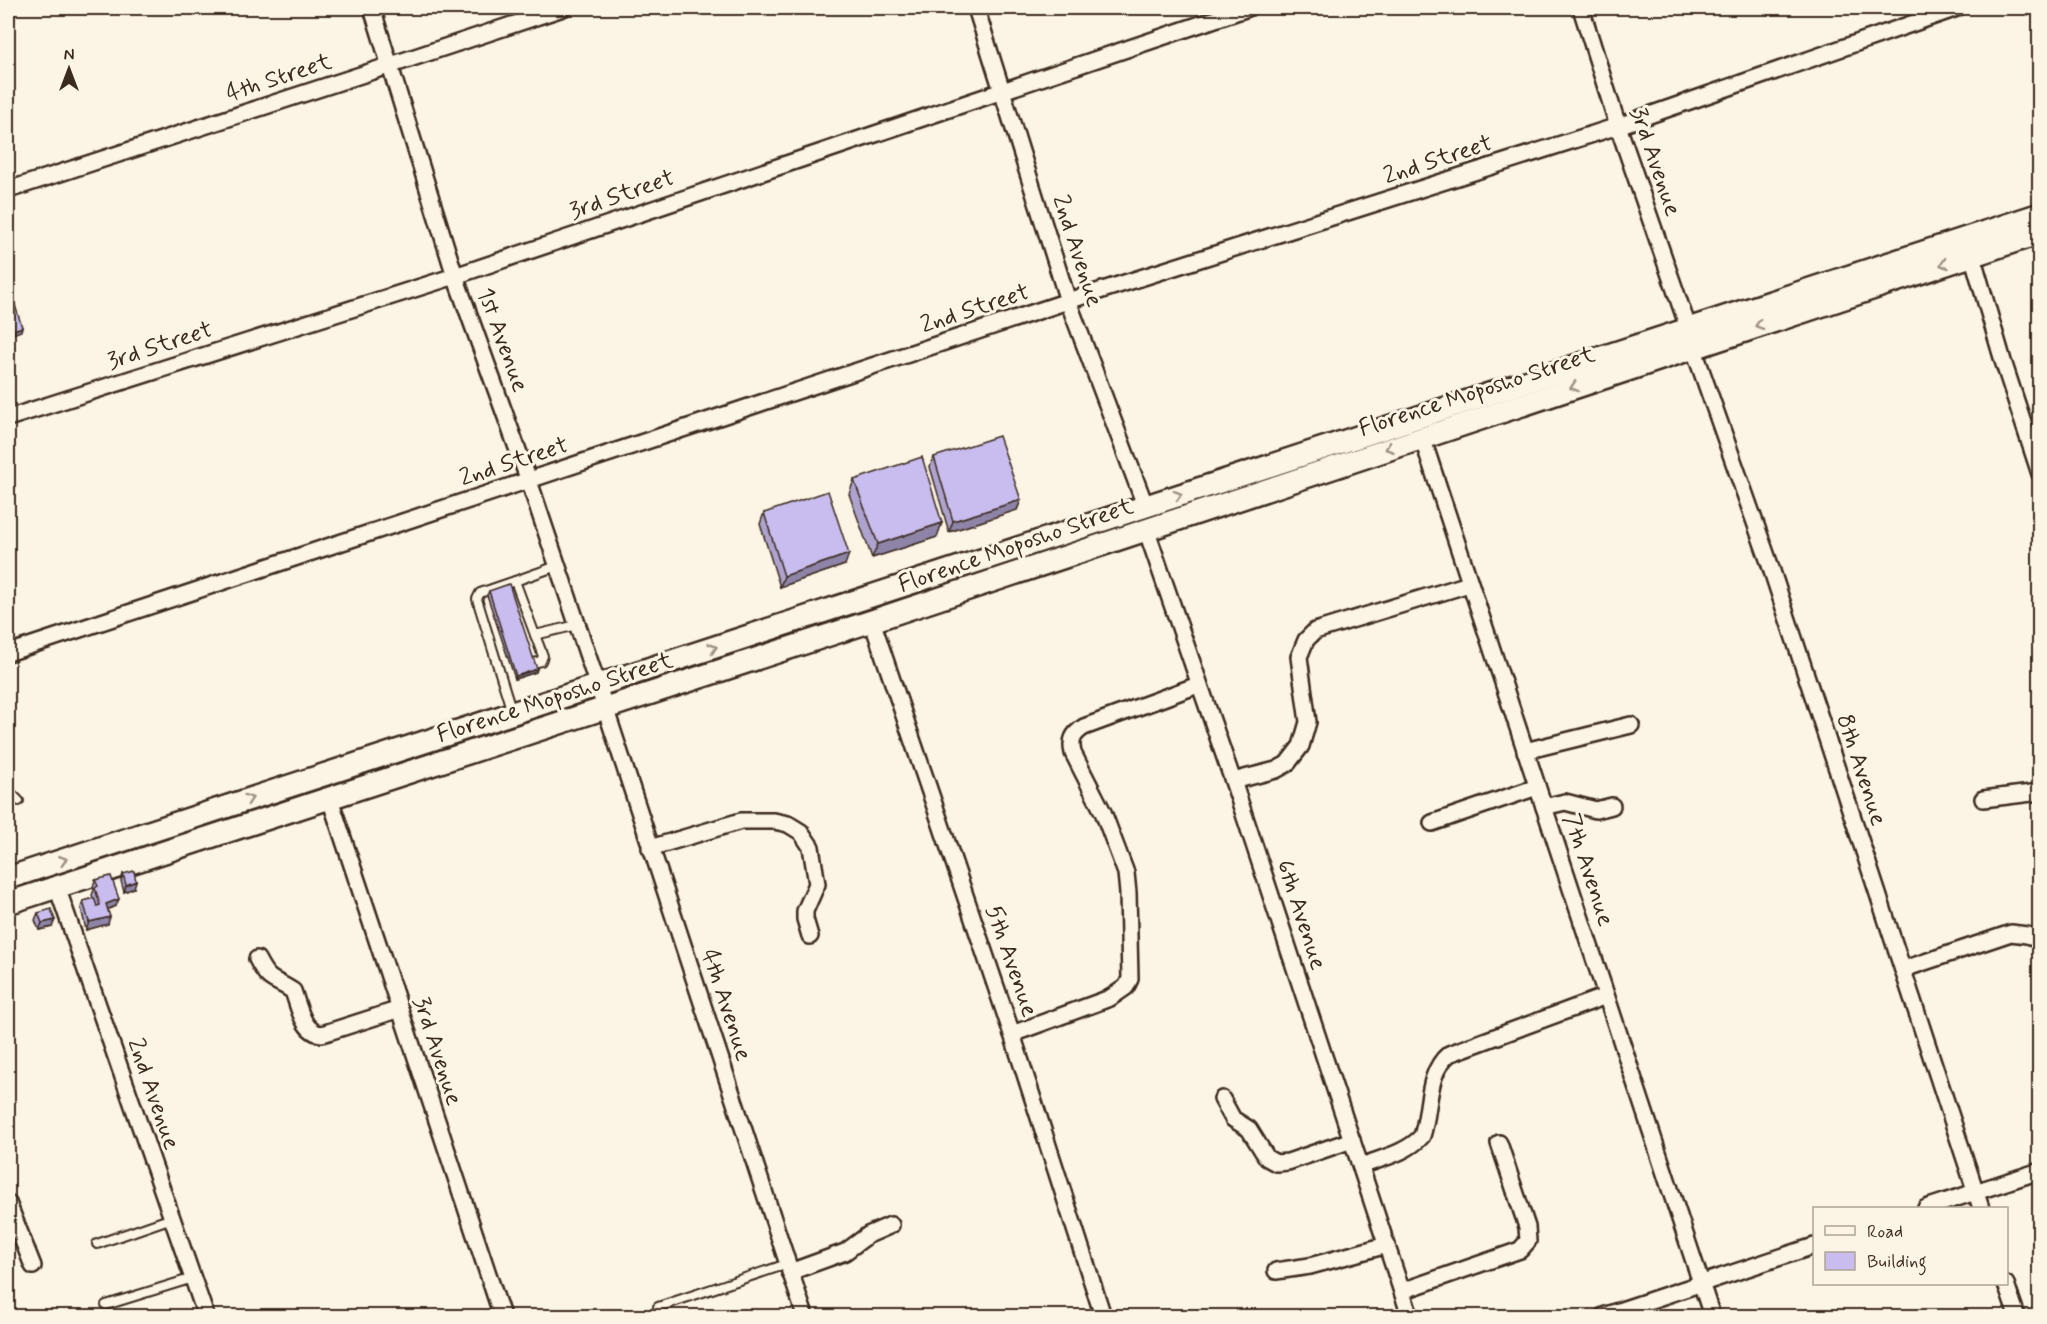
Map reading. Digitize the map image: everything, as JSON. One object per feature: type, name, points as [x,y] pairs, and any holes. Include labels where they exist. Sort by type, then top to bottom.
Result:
[{"type":"street","name":"1st Avenue","points":[[372,8],[388,66],[455,276],[529,482],[604,708]]},
{"type":"street","name":"4th Street","points":[[8,190],[563,8]]},
{"type":"street","name":"2nd Avenue","points":[[976,8],[1068,301],[1144,506]]},
{"type":"street","name":"3rd Street","points":[[8,418],[455,276],[1248,8]]},
{"type":"street","name":"3rd Avenue","points":[[1581,8],[1618,126],[1691,339]]},
{"type":"street","name":"2nd Street","points":[[8,653],[529,482],[1068,301],[1618,126],[1957,8]]},
{"type":"street","name":"Florence Moposho Street","points":[[8,903],[872,621],[1422,437],[2040,214]]},
{"type":"street","name":"Florence Moposho Street","points":[[8,878],[1144,506],[2040,233]]},
{"type":"street","points":[[1972,255],[2003,361],[2039,469]]},
{"type":"street","name":"8th Avenue","points":[[1691,339],[1769,561],[1980,1207]]},
{"type":"street","name":"7th Avenue","points":[[1422,437],[1712,1317]]},
{"type":"street","name":"6th Avenue","points":[[1146,530],[1233,781],[1410,1317]]},
{"type":"street","points":[[1233,781],[1276,770],[1287,764],[1301,746],[1308,722],[1299,657],[1306,640],[1316,631],[1469,584]]},
{"type":"street","name":"5th Avenue","points":[[872,621],[1012,1034],[1103,1317]]},
{"type":"street","points":[[1012,1034],[1110,998],[1126,987],[1130,979],[1126,873],[1103,812],[1073,753],[1071,745],[1073,737],[1084,726],[1198,685]]},
{"type":"street","name":"4th Avenue","points":[[604,708],[805,1317]]},
{"type":"street","points":[[1525,751],[1631,725]]},
{"type":"street","points":[[1432,823],[1537,787]]},
{"type":"street","points":[[1983,799],[2040,792]]},
{"type":"street","name":"3rd Avenue","points":[[330,799],[502,1317]]},
{"type":"street","points":[[1544,807],[1565,802],[1596,810],[1612,806]]},
{"type":"street","points":[[650,848],[741,821],[774,820],[788,824],[801,832],[811,847],[817,884],[812,900],[805,911],[810,936]]},
{"type":"street","name":"2nd Avenue","points":[[57,886],[206,1317]]},
{"type":"street","points":[[1904,969],[2011,933],[2027,934],[2040,939]]},
{"type":"street","points":[[257,959],[266,975],[275,983],[292,991],[307,1029],[314,1034],[322,1034],[400,1009]]},
{"type":"street","points":[[1361,1166],[1403,1151],[1415,1144],[1422,1136],[1436,1070],[1449,1054],[1606,996]]},
{"type":"street","points":[[1222,1099],[1233,1119],[1249,1129],[1267,1158],[1276,1163],[1288,1162],[1352,1140]]},
{"type":"street","points":[[1402,1291],[1520,1250],[1528,1242],[1527,1227],[1499,1143]]},
{"type":"street","points":[[1932,1207],[2040,1171]]},
{"type":"street","points":[[8,1208],[33,1266]]},
{"type":"street","points":[[789,1268],[845,1252],[868,1235],[891,1225]]},
{"type":"street","points":[[1276,1271],[1310,1266],[1387,1245]]},
{"type":"street","points":[[1603,1317],[1813,1247]]},
{"type":"street","points":[[2006,1285],[2017,1317]]},
{"type":"lane","points":[[513,713],[477,598],[480,593],[557,567]]},
{"type":"lane","points":[[515,581],[543,656],[541,660],[533,663]]},
{"type":"lane","points":[[535,635],[577,625]]},
{"type":"lane","points":[[501,674],[512,670]]},
{"type":"lane","points":[[8,790],[19,801]]},
{"type":"lane","points":[[97,1244],[172,1218]]},
{"type":"lane","points":[[658,1307],[789,1268]]},
{"type":"lane","points":[[106,1305],[193,1278]]},
{"type":"building","points":[[8,283],[22,327],[8,332]]},
{"type":"building","points":[[999,436],[1021,500],[953,521],[934,457]]},
{"type":"building","points":[[922,457],[942,523],[878,544],[854,480]]},
{"type":"building","points":[[828,491],[849,554],[784,576],[764,513]]},
{"type":"building","points":[[509,584],[537,669],[516,676],[489,591]]},
{"type":"building","points":[[134,871],[136,881],[126,885],[123,874]]},
{"type":"building","points":[[111,876],[119,899],[106,904],[110,917],[89,922],[83,901],[94,898],[97,906],[100,905],[95,880]]},
{"type":"building","points":[[51,909],[55,920],[42,923],[38,913]]}]
